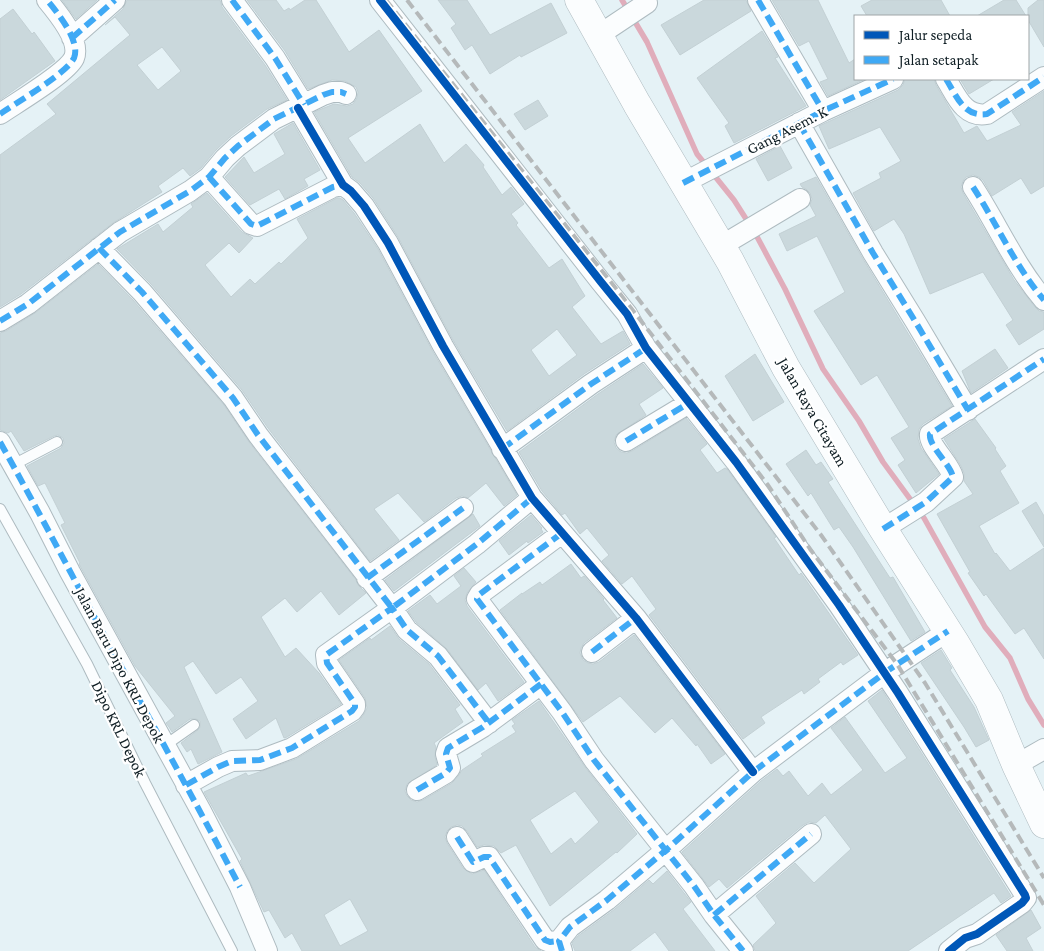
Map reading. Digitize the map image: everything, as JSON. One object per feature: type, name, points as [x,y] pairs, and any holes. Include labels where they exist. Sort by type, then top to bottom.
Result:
[{"type":"main road","name":"Jalan Raya Citayam","points":[[579,0],[603,32],[725,244],[786,368],[887,526],[989,700],[1016,765],[1044,824]]},
{"type":"street","points":[[0,114],[59,74],[74,58],[75,52],[72,38],[64,22],[47,0]]},
{"type":"street","points":[[72,38],[114,0]]},
{"type":"street","points":[[232,0],[275,58],[343,185],[351,190],[364,206],[388,243],[443,346],[532,498],[636,618],[753,772]]},
{"type":"street","points":[[380,0],[627,314],[646,348],[764,502],[884,673],[1025,894],[1026,898],[1022,903],[977,934],[966,938],[948,951]]},
{"type":"street","points":[[758,0],[823,111]]},
{"type":"street","points":[[603,32],[643,4]]},
{"type":"street","points":[[947,80],[966,110],[981,115],[987,114],[1044,77]]},
{"type":"street","name":"Gang Asem. K","points":[[688,180],[823,111],[891,80]]},
{"type":"street","points":[[0,322],[28,304],[133,223],[181,197],[209,177],[225,158],[274,118],[332,92],[346,94]]},
{"type":"street","points":[[799,123],[873,253],[968,410]]},
{"type":"street","points":[[209,177],[251,224],[257,226],[333,187],[343,185]]},
{"type":"street","points":[[973,187],[1035,291],[1044,300]]},
{"type":"street","points":[[725,244],[800,199]]},
{"type":"street","points":[[99,248],[142,292],[233,398],[258,435],[407,630],[438,656],[489,722]]},
{"type":"street","points":[[502,449],[591,384],[646,348]]},
{"type":"street","points":[[887,526],[936,494],[953,477],[929,436],[1044,359]]},
{"type":"street","points":[[626,441],[689,403]]},
{"type":"street","name":"Jalan Baru Dipo KRL Depok","points":[[0,442],[240,887],[267,951]]},
{"type":"street","points":[[186,785],[232,761],[260,760],[292,748],[354,709],[355,704],[327,663],[326,654],[392,608],[477,544],[532,498]]},
{"type":"street","points":[[367,578],[463,508]]},
{"type":"street","points":[[562,534],[477,597],[479,602],[541,684],[594,760],[743,951]]},
{"type":"street","points":[[592,652],[636,618]]},
{"type":"street","points":[[457,837],[470,861],[475,862],[484,857],[488,857],[491,860],[545,940],[561,946],[570,927],[607,900],[753,772],[884,673],[948,630]]},
{"type":"street","points":[[417,790],[446,773],[450,768],[446,754],[448,748],[489,722],[541,684]]},
{"type":"street","points":[[1016,765],[1044,749]]},
{"type":"street","points":[[714,914],[811,834]]},
{"type":"lane","points":[[13,465],[57,442]]},
{"type":"lane","name":"Dipo KRL Depok","points":[[0,509],[87,664],[232,951]]},
{"type":"lane","points":[[164,746],[194,725]]},
{"type":"building","points":[[62,0],[97,0],[76,19]]},
{"type":"building","points":[[127,0],[220,0],[222,7],[265,65],[287,100],[267,109],[231,136],[201,168],[190,176],[183,168],[158,186],[162,192],[113,223],[21,294],[0,307],[0,155],[56,114],[47,104],[130,35],[115,17],[105,25],[123,9]],"holes":[[[162,47],[181,71],[158,90],[137,65]]]},
{"type":"building","points":[[247,0],[276,0],[284,11],[289,8],[290,10],[305,0],[316,0],[349,52],[379,30],[422,91],[348,138],[365,163],[420,124],[444,163],[466,144],[484,165],[483,167],[502,195],[511,187],[524,204],[511,214],[518,223],[516,225],[549,268],[562,259],[585,296],[572,307],[601,344],[623,331],[630,344],[584,374],[507,431],[453,340],[398,237],[373,198],[352,177],[314,112],[334,104],[347,106],[353,104],[357,98],[358,92],[356,87],[345,81],[332,80],[308,89],[285,51]],"holes":[[[557,329],[577,355],[549,376],[531,350]]]},
{"type":"building","points":[[438,0],[467,0],[490,35],[551,3],[567,33],[521,57],[520,55],[490,74],[472,45],[465,50],[451,28],[456,24]]},
{"type":"building","points":[[704,0],[746,0],[751,11],[680,55],[661,25]]},
{"type":"building","points":[[772,0],[818,0],[849,63],[854,60],[854,80],[863,80],[828,96],[820,82],[828,79],[809,41],[799,46]]},
{"type":"building","points":[[872,0],[941,0],[949,15],[866,15],[861,6]]},
{"type":"building","points":[[1004,0],[1016,0],[1025,15],[979,15]]},
{"type":"building","points":[[1038,0],[1044,0],[1044,47],[1029,22],[1028,8]]},
{"type":"building","points":[[13,9],[32,34],[34,32],[55,61],[0,100],[0,19]]},
{"type":"building","points":[[762,31],[778,57],[775,58],[806,106],[734,143],[725,126],[729,123],[697,78]]},
{"type":"building","points":[[905,80],[934,80],[964,133],[977,126],[987,141],[1021,125],[1012,112],[1044,91],[1044,186],[1031,194],[1021,178],[992,196],[983,180],[973,175],[966,177],[961,187],[1014,280],[1035,307],[1039,311],[1044,312],[1044,329],[1019,345],[1006,325],[1013,320],[983,272],[930,294],[904,234],[894,219],[874,231],[853,193],[881,178],[879,173],[901,161],[880,127],[829,149],[819,126],[898,90]]},
{"type":"building","points":[[961,80],[992,80],[969,94]]},
{"type":"building","points":[[538,100],[548,116],[525,130],[514,114]]},
{"type":"building","points":[[293,123],[320,170],[304,179],[308,186],[285,199],[279,189],[250,205],[225,177],[244,157],[254,173],[285,154],[274,134]]},
{"type":"building","points":[[780,146],[792,168],[768,181],[756,159]]},
{"type":"building","points":[[816,177],[952,406],[923,424],[919,429],[918,439],[921,448],[939,474],[916,493],[898,465],[905,460],[891,438],[909,427],[877,375],[861,385],[814,311],[845,292],[817,236],[787,251],[779,234],[816,216],[810,205],[812,199],[810,193],[800,184]]},
{"type":"building","points":[[207,193],[242,232],[253,238],[239,253],[229,243],[205,265],[231,297],[250,279],[255,284],[279,262],[281,264],[308,238],[297,219],[337,198],[343,200],[378,249],[433,352],[517,495],[504,506],[486,483],[468,498],[462,496],[456,498],[424,522],[398,493],[374,509],[399,540],[370,561],[268,428],[242,390],[151,284],[117,249],[158,224],[163,232],[193,207],[191,204]]},
{"type":"building","points":[[98,264],[133,300],[224,405],[249,442],[366,593],[339,615],[321,591],[297,612],[285,598],[261,617],[285,657],[296,648],[319,673],[341,704],[287,737],[284,738],[276,718],[246,739],[233,719],[258,701],[241,677],[216,694],[193,661],[184,667],[222,752],[198,764],[191,749],[187,752],[181,743],[198,730],[200,721],[190,719],[172,732],[166,723],[175,716],[135,666],[79,564],[61,525],[65,523],[45,483],[38,486],[27,466],[61,448],[64,443],[63,438],[58,435],[54,436],[24,451],[11,431],[8,433],[0,430],[0,333],[35,313]]},
{"type":"building","points":[[995,349],[1008,368],[971,393],[962,371]]},
{"type":"building","points":[[755,354],[784,402],[753,421],[725,376]]},
{"type":"building","points":[[643,364],[663,388],[639,404],[646,415],[616,435],[614,442],[616,448],[621,452],[627,453],[632,451],[686,418],[707,444],[700,450],[717,473],[725,468],[727,469],[776,537],[774,538],[799,575],[801,573],[858,655],[843,665],[841,662],[818,679],[820,682],[804,694],[802,690],[761,717],[765,723],[743,739],[649,615],[656,609],[632,576],[622,584],[602,561],[609,555],[587,528],[580,534],[565,513],[562,515],[542,491],[519,452],[598,394]]},
{"type":"building","points":[[975,419],[996,448],[1006,466],[1000,471],[1019,503],[979,526],[995,554],[1010,571],[1044,548],[1044,659],[1024,628],[1015,634],[986,594],[984,596],[968,573],[970,572],[937,514],[973,494],[964,481],[964,473],[961,466],[944,439]]},
{"type":"building","points":[[806,450],[816,465],[821,462],[833,479],[828,482],[890,578],[893,577],[925,632],[911,641],[839,527],[834,530],[811,493],[808,496],[786,464]]},
{"type":"building","points":[[1036,502],[1044,516],[1044,547],[1022,511]]},
{"type":"building","points":[[473,514],[480,526],[394,591],[385,580]]},
{"type":"building","points":[[531,515],[543,532],[528,543],[527,541],[509,555],[499,541]]},
{"type":"building","points":[[571,564],[581,578],[584,576],[604,599],[617,618],[584,643],[580,653],[583,660],[593,664],[599,662],[634,635],[725,754],[711,764],[697,744],[696,746],[672,718],[655,733],[620,696],[583,722],[500,610],[522,593],[540,582],[542,585]]},
{"type":"building","points":[[464,568],[476,582],[467,593],[465,600],[467,606],[524,682],[498,701],[486,683],[478,690],[447,649],[416,622],[408,611],[430,595],[437,604],[461,586],[454,576]]},
{"type":"building","points":[[390,626],[399,639],[429,664],[460,705],[455,709],[463,722],[434,743],[437,765],[407,784],[405,791],[411,800],[417,802],[423,800],[452,783],[462,770],[483,756],[481,754],[516,732],[512,726],[515,724],[512,720],[539,701],[585,767],[637,834],[617,853],[550,906],[516,845],[501,853],[494,846],[484,845],[477,847],[462,826],[451,827],[447,831],[445,837],[447,843],[463,868],[472,874],[484,870],[535,947],[541,951],[302,951],[292,933],[285,938],[269,910],[264,912],[240,861],[242,859],[204,792],[246,773],[248,776],[296,759],[359,721],[367,708],[365,698],[339,660],[370,638],[371,640]],"holes":[[[575,791],[599,822],[575,844],[571,838],[551,854],[530,820]],[[350,899],[368,931],[340,946],[324,915]]]},
{"type":"building","points":[[941,650],[952,668],[950,670],[974,707],[989,740],[976,747],[921,663]]},
{"type":"building","points":[[882,690],[1011,896],[1001,903],[994,893],[908,951],[755,951],[753,945],[776,923],[756,896],[795,863],[814,883],[851,849],[825,815],[816,823],[809,822],[803,825],[727,888],[719,879],[709,887],[682,852],[777,769],[783,776],[789,771],[808,796],[822,783],[831,795],[863,770],[831,728],[845,717],[885,773],[907,758],[868,701]]},
{"type":"building","points":[[667,871],[691,902],[683,909],[715,951],[669,951],[655,932],[630,951],[575,951],[572,943],[578,936],[615,909],[649,880],[653,884]]},
{"type":"building","points":[[1031,910],[1041,928],[1026,938],[1033,951],[1007,951],[996,935]]},
{"type":"waterway","points":[[622,0],[647,42],[697,154],[734,200],[755,233],[785,289],[823,369],[859,421],[883,462],[924,518],[985,627],[1010,658],[1028,699],[1044,725]]},
{"type":"railway","points":[[386,0],[614,286],[768,485],[810,549],[897,664],[1044,905]]},
{"type":"railway","points":[[407,0],[821,535],[925,683],[1044,878]]},
{"type":"marked path","points":[[0,114],[62,72],[74,58],[74,43],[71,35],[62,19],[47,0]]},
{"type":"marked path","points":[[72,38],[115,0]]},
{"type":"marked path","points":[[232,0],[275,58],[304,105]]},
{"type":"marked path","points":[[758,0],[823,111]]},
{"type":"marked path","points":[[947,80],[957,98],[967,109],[979,114],[987,114],[1044,77]]},
{"type":"marked path","points":[[683,183],[823,111],[891,80]]},
{"type":"marked path","points":[[0,321],[28,304],[120,232],[190,191],[209,177],[238,146],[274,119],[323,95],[332,92],[346,94]]},
{"type":"marked path","points":[[799,123],[873,253],[968,410]]},
{"type":"marked path","points":[[209,177],[251,224],[257,226],[333,187],[343,185]]},
{"type":"marked path","points":[[973,187],[1015,259],[1044,300]]},
{"type":"marked path","points":[[99,248],[142,292],[233,398],[258,435],[392,608],[477,544],[532,498]]},
{"type":"marked path","points":[[502,449],[591,384],[646,348]]},
{"type":"marked path","points":[[883,529],[926,502],[953,477],[948,466],[932,444],[930,434],[1044,359]]},
{"type":"marked path","points":[[626,441],[689,403]]},
{"type":"marked path","points":[[0,442],[240,887]]},
{"type":"marked path","points":[[367,578],[463,508]]},
{"type":"marked path","points":[[562,533],[480,594],[477,599],[562,712],[594,760],[743,951]]},
{"type":"marked path","points":[[186,785],[232,761],[260,760],[292,748],[352,711],[355,704],[327,663],[326,655],[392,608],[407,630],[438,656],[489,723]]},
{"type":"marked path","points":[[592,652],[636,618]]},
{"type":"marked path","points":[[562,951],[559,941],[570,927],[607,900],[753,772],[887,671],[948,631]]},
{"type":"marked path","points":[[417,790],[446,773],[450,768],[446,754],[448,748],[483,727],[541,684]]},
{"type":"marked path","points":[[714,915],[811,834]]},
{"type":"marked path","points":[[457,837],[473,862],[489,857],[545,940],[550,942],[559,941]]},
{"type":"cycle path","points":[[380,0],[627,314],[646,348],[736,462],[839,605],[898,693],[1025,895],[1026,898],[1022,903],[977,934],[965,938],[949,951]]},
{"type":"cycle path","points":[[298,108],[343,185],[364,206],[388,243],[443,346],[532,498],[636,618],[753,772]]}]
